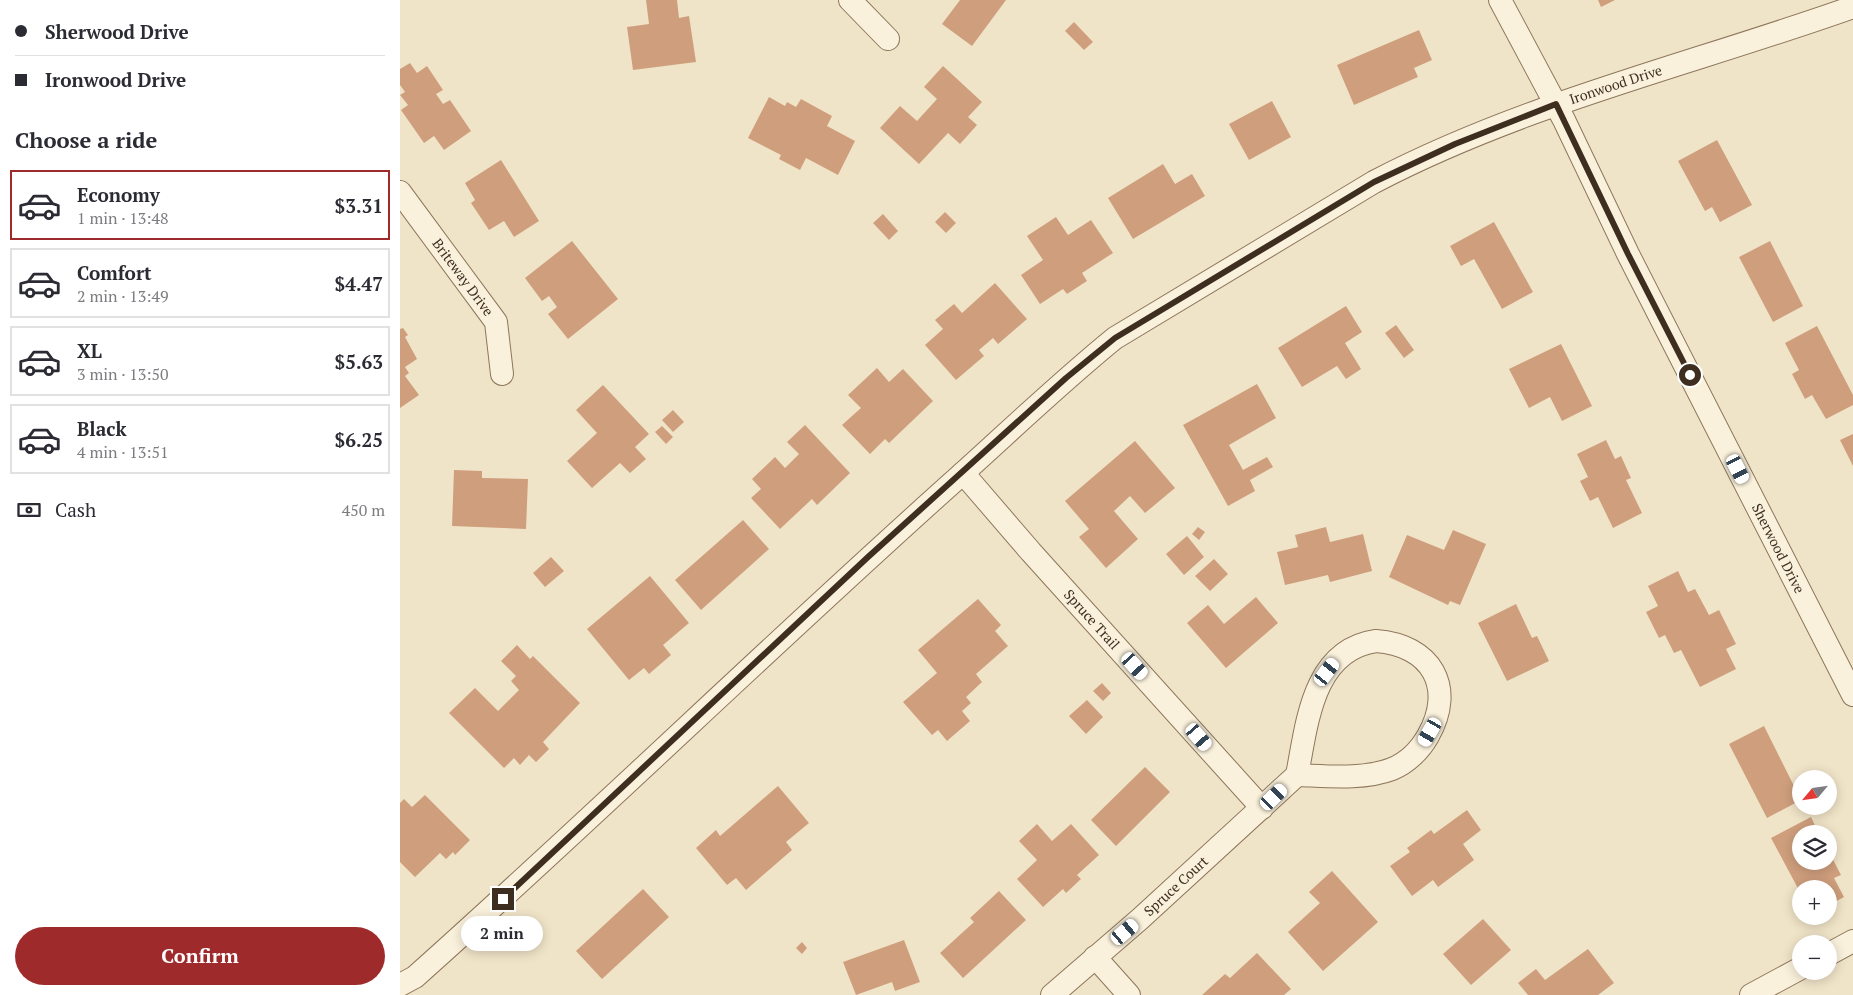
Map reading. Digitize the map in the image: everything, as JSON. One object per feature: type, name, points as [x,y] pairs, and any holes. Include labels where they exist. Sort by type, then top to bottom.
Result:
[{"type":"street","name":"Sherwood Drive","points":[[1500,0],[1556,104],[1628,254],[1853,695]]},
{"type":"street","points":[[852,1],[888,39]]},
{"type":"street","name":"Ironwood Drive","points":[[410,988],[868,557],[1071,374],[1115,338],[1382,177],[1463,140],[1556,104],[1648,72],[1797,27],[1853,7]]},
{"type":"street","name":"Briteway Drive","points":[[400,192],[496,322],[502,374]]},
{"type":"street","name":"Spruce Trail","points":[[963,473],[1031,552],[1262,808]]},
{"type":"street","points":[[1376,641],[1399,644],[1414,651],[1424,659],[1438,685],[1441,700],[1438,716],[1430,732],[1413,756],[1392,769],[1382,772],[1337,776],[1297,774],[1308,711],[1327,672],[1341,657],[1358,646],[1376,641]]},
{"type":"street","name":"Spruce Court","points":[[1052,995],[1262,808],[1297,774]]},
{"type":"street","points":[[1837,950],[1853,941]]},
{"type":"street","points":[[1095,957],[1129,995]]},
{"type":"street","points":[[1751,995],[1792,973]]},
{"type":"building","points":[[646,0],[677,0],[679,18],[689,16],[696,62],[633,70],[627,27],[649,24]]},
{"type":"building","points":[[960,0],[1006,0],[972,46],[942,24]]},
{"type":"building","points":[[1598,0],[1615,0],[1601,7]]},
{"type":"building","points":[[1074,22],[1093,42],[1084,50],[1065,31]]},
{"type":"building","points":[[1419,30],[1432,60],[1414,68],[1418,77],[1354,105],[1337,65]]},
{"type":"building","points":[[410,63],[417,73],[427,66],[443,90],[436,94],[443,104],[450,100],[471,131],[444,150],[434,136],[424,143],[401,110],[408,105],[400,95],[405,92],[400,85],[400,69]]},
{"type":"building","points":[[943,66],[982,102],[968,117],[977,125],[960,144],[948,133],[919,164],[880,128],[900,106],[917,121],[937,99],[924,87]]},
{"type":"building","points":[[769,97],[785,106],[787,102],[796,107],[801,99],[832,116],[827,126],[855,141],[838,175],[806,158],[800,170],[779,159],[781,155],[748,138]]},
{"type":"building","points":[[1272,101],[1291,137],[1249,160],[1229,124]]},
{"type":"building","points":[[1717,140],[1752,205],[1720,222],[1712,207],[1705,211],[1678,161]]},
{"type":"building","points":[[501,160],[539,221],[514,237],[504,221],[489,230],[471,203],[475,200],[465,183]]},
{"type":"building","points":[[1163,164],[1175,184],[1192,174],[1205,196],[1133,239],[1108,198]]},
{"type":"building","points":[[945,212],[956,223],[946,233],[935,222]]},
{"type":"building","points":[[883,214],[898,231],[889,240],[873,223]]},
{"type":"building","points":[[1056,217],[1068,235],[1091,220],[1113,253],[1082,273],[1087,281],[1067,294],[1063,289],[1040,304],[1021,275],[1043,260],[1027,236]]},
{"type":"building","points":[[1494,222],[1533,292],[1502,309],[1474,259],[1461,266],[1450,246]]},
{"type":"building","points":[[572,241],[618,299],[568,339],[548,314],[557,307],[549,296],[542,301],[525,278]]},
{"type":"building","points":[[1770,241],[1803,306],[1773,322],[1739,257]]},
{"type":"building","points":[[995,283],[1027,319],[998,344],[993,338],[979,350],[984,356],[956,380],[925,345],[943,329],[935,320],[954,304],[962,313]]},
{"type":"building","points":[[1346,306],[1362,332],[1345,343],[1361,369],[1346,379],[1337,366],[1302,387],[1278,348]]},
{"type":"building","points":[[1396,325],[1414,350],[1404,358],[1385,333]]},
{"type":"building","points":[[1817,326],[1853,395],[1853,405],[1826,419],[1812,395],[1805,399],[1792,374],[1799,370],[1785,343]]},
{"type":"building","points":[[403,328],[408,335],[405,337],[417,359],[405,367],[409,373],[405,376],[419,395],[400,408],[400,329]]},
{"type":"building","points":[[1561,344],[1592,406],[1562,421],[1550,397],[1529,408],[1509,369]]},
{"type":"building","points":[[877,368],[889,382],[903,369],[933,401],[889,443],[885,439],[870,454],[842,425],[861,408],[848,395]]},
{"type":"building","points":[[1257,384],[1276,418],[1229,445],[1243,470],[1267,457],[1273,467],[1250,480],[1255,491],[1228,506],[1183,425]]},
{"type":"building","points":[[603,385],[649,434],[635,447],[646,459],[630,473],[620,463],[592,488],[567,461],[597,433],[576,410]]},
{"type":"building","points":[[673,410],[684,422],[673,432],[662,420]]},
{"type":"building","points":[[805,425],[850,473],[817,505],[812,499],[780,529],[751,498],[761,489],[752,479],[775,457],[785,468],[799,454],[787,442]]},
{"type":"building","points":[[662,426],[673,437],[666,444],[655,432]]},
{"type":"building","points":[[1853,434],[1853,466],[1840,440]]},
{"type":"building","points":[[1606,440],[1615,459],[1621,456],[1631,478],[1626,480],[1642,513],[1613,528],[1598,497],[1590,501],[1580,481],[1588,477],[1577,454]]},
{"type":"building","points":[[1135,441],[1175,488],[1145,513],[1130,496],[1114,511],[1138,539],[1106,568],[1079,537],[1089,529],[1065,501]]},
{"type":"building","points":[[454,470],[482,471],[482,478],[528,479],[526,529],[452,526]]},
{"type":"building","points":[[743,520],[769,549],[701,610],[675,580]]},
{"type":"building","points":[[1198,527],[1205,532],[1199,540],[1192,534]]},
{"type":"building","points":[[1326,527],[1330,542],[1363,534],[1372,571],[1330,582],[1328,575],[1285,585],[1277,552],[1298,547],[1295,535]]},
{"type":"building","points":[[1453,530],[1486,544],[1460,605],[1450,601],[1448,605],[1389,577],[1407,535],[1444,550]]},
{"type":"building","points":[[1187,536],[1204,557],[1184,575],[1166,554]]},
{"type":"building","points":[[551,557],[564,571],[545,587],[533,573]]},
{"type":"building","points":[[1214,559],[1228,574],[1210,591],[1195,576]]},
{"type":"building","points":[[1678,571],[1688,592],[1695,589],[1709,615],[1719,610],[1736,644],[1726,649],[1736,669],[1700,687],[1681,650],[1674,653],[1665,635],[1659,638],[1646,612],[1658,606],[1648,586]]},
{"type":"building","points":[[650,576],[689,623],[663,645],[671,655],[649,674],[644,668],[629,680],[587,629]]},
{"type":"building","points":[[1256,597],[1278,623],[1226,668],[1187,623],[1208,605],[1224,624]]},
{"type":"building","points":[[978,599],[1001,625],[995,631],[1008,646],[976,674],[982,682],[966,697],[971,703],[962,711],[970,721],[947,741],[938,730],[932,735],[903,702],[937,673],[918,650]]},
{"type":"building","points":[[1516,604],[1532,638],[1537,636],[1549,661],[1507,681],[1478,623]]},
{"type":"building","points":[[517,645],[530,659],[533,656],[580,703],[543,742],[549,749],[536,762],[529,755],[520,765],[514,758],[504,768],[449,713],[475,688],[498,711],[519,690],[511,681],[516,676],[501,661]]},
{"type":"building","points":[[1102,683],[1111,693],[1103,701],[1093,691]]},
{"type":"building","points":[[1087,700],[1103,717],[1086,734],[1069,716]]},
{"type":"building","points":[[1764,726],[1792,782],[1792,805],[1767,818],[1729,744]]},
{"type":"building","points":[[1145,767],[1170,792],[1116,846],[1091,820]]},
{"type":"building","points":[[778,786],[809,823],[786,842],[792,850],[746,890],[736,878],[727,885],[696,848],[716,830],[720,836]]},
{"type":"building","points":[[425,795],[470,840],[455,855],[453,852],[446,859],[440,853],[415,877],[400,862],[400,803],[404,799],[412,807]]},
{"type":"building","points":[[1467,810],[1481,830],[1463,844],[1474,860],[1438,887],[1433,880],[1412,896],[1390,866],[1410,852],[1407,848],[1431,830],[1434,834]]},
{"type":"building","points":[[1811,817],[1815,825],[1796,825]]},
{"type":"building","points":[[1037,824],[1052,841],[1071,824],[1099,855],[1077,875],[1081,879],[1066,893],[1063,889],[1043,907],[1017,879],[1037,860],[1019,841]]},
{"type":"building","points":[[1792,827],[1792,870],[1837,870],[1837,867],[1841,875],[1834,878],[1835,880],[1794,880],[1771,838]]},
{"type":"building","points":[[1332,871],[1378,922],[1323,971],[1288,932],[1320,903],[1309,892]]},
{"type":"building","points":[[1837,884],[1844,897],[1837,901]]},
{"type":"building","points":[[643,889],[669,917],[602,979],[576,951]]},
{"type":"building","points":[[999,891],[1026,920],[963,978],[940,953],[974,922],[970,918]]},
{"type":"building","points":[[1483,919],[1511,950],[1471,985],[1443,954]]},
{"type":"building","points":[[904,940],[920,982],[895,991],[892,982],[856,995],[843,962]]},
{"type":"building","points":[[802,942],[807,948],[802,954],[796,948]]},
{"type":"building","points":[[1588,949],[1614,983],[1598,995],[1528,995],[1518,983],[1536,969],[1545,980]]},
{"type":"building","points":[[1257,953],[1291,989],[1284,995],[1202,995],[1225,974],[1230,978]]},
{"type":"route","points":[[503,899],[868,557],[1078,368],[1115,338],[1374,182],[1406,165],[1556,104],[1628,254],[1690,375]]}]
